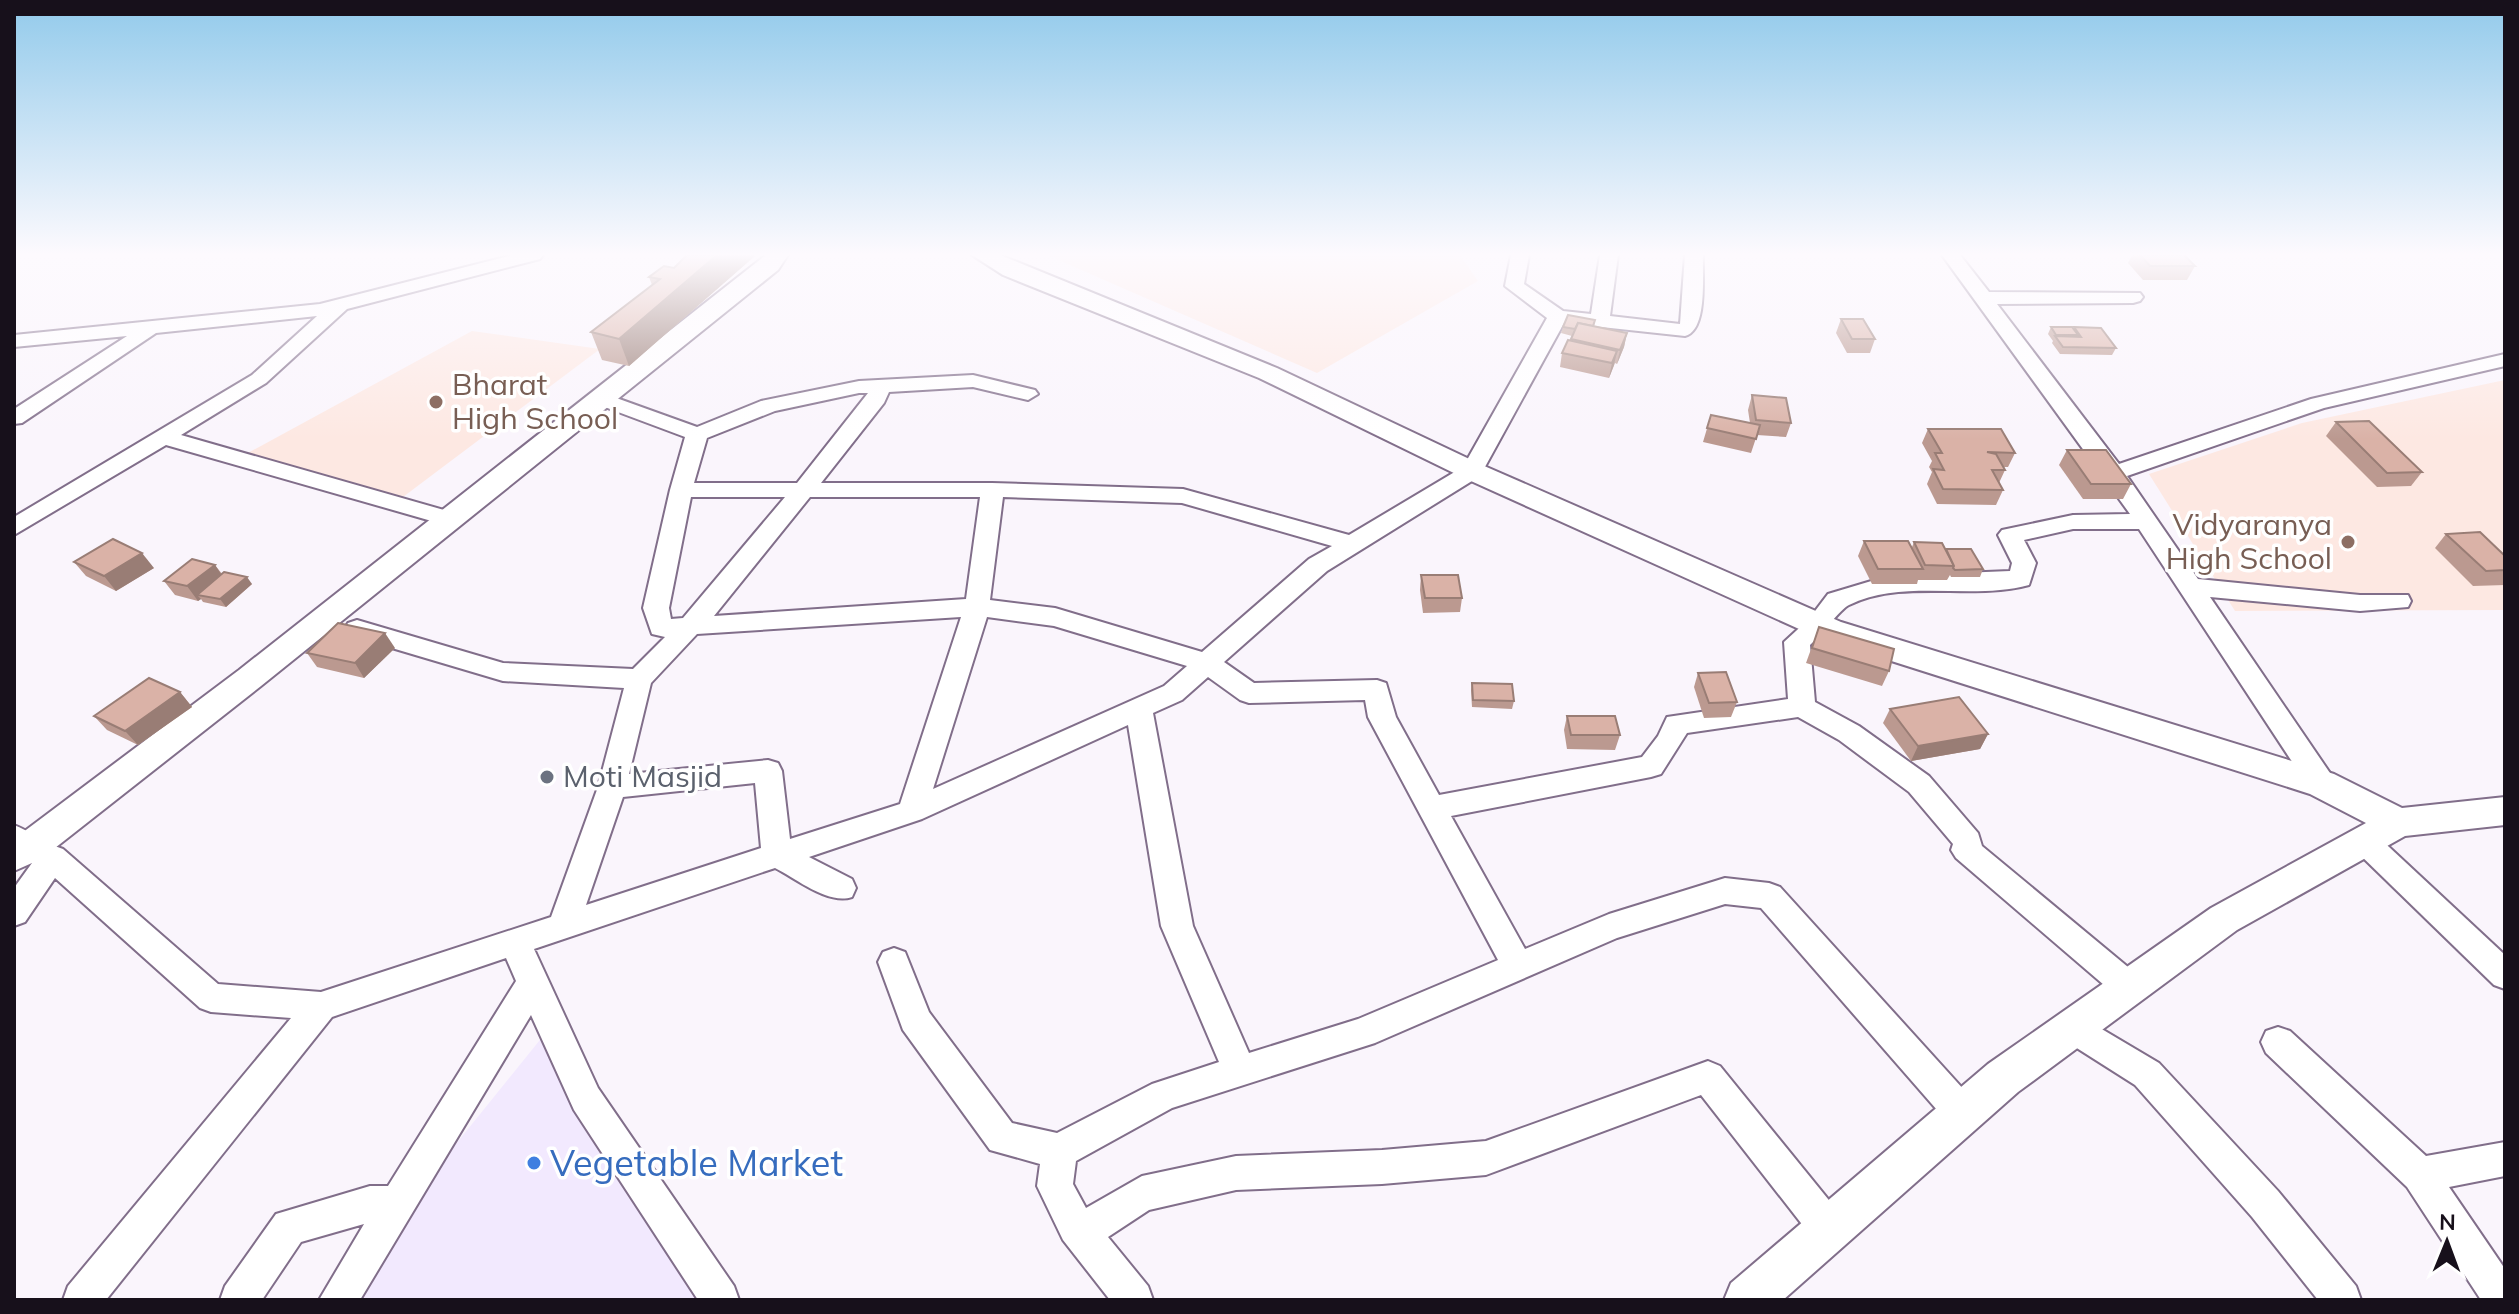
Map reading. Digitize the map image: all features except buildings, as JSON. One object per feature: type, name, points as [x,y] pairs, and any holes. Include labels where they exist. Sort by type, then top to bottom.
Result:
[{"type":"main road","points":[[27,850],[705,316]]},
{"type":"main road","points":[[1127,316],[1268,373],[1472,471],[1818,625],[2322,784],[2381,832]]},
{"type":"main road","points":[[1748,1300],[2003,1078],[2224,919],[2381,832],[2505,811]]},
{"type":"street","points":[[14,341],[263,316]]},
{"type":"street","points":[[14,527],[259,379],[329,316]]},
{"type":"street","points":[[14,913],[27,850],[211,998],[321,1006],[912,811],[1173,693],[1318,565],[1472,471],[1558,316]]},
{"type":"street","points":[[1561,316],[1685,330],[1690,324],[1690,316]]},
{"type":"street","points":[[1997,316],[2114,473],[2322,784]]},
{"type":"street","points":[[14,418],[150,329]]},
{"type":"street","points":[[2114,473],[2318,403],[2505,360]]},
{"type":"street","points":[[601,399],[697,434],[769,406],[859,387],[973,381],[1028,394]]},
{"type":"street","points":[[563,927],[612,787],[639,679],[687,625],[711,604],[877,399],[880,388]]},
{"type":"street","points":[[697,434],[681,490],[656,608],[661,628],[977,607],[1055,617],[1207,663],[1249,693],[1377,690],[1382,717],[1518,966]]},
{"type":"street","points":[[163,437],[450,519]]},
{"type":"street","points":[[681,490],[992,490],[1183,496],[1352,544]]},
{"type":"street","points":[[912,811],[977,607],[992,490]]},
{"type":"street","points":[[1802,707],[1797,642],[1818,625],[1837,600],[1888,584],[2020,579],[2024,563],[2010,535],[2073,522],[2146,521]]},
{"type":"street","points":[[2190,587],[2360,603],[2399,601]]},
{"type":"street","points":[[324,619],[503,672],[639,679]]},
{"type":"street","points":[[1432,808],[1651,766],[1670,741],[1677,724],[1802,707],[1849,733],[1919,784],[1968,841],[1966,850],[2129,987]]},
{"type":"street","points":[[1139,709],[1177,926],[1240,1071]]},
{"type":"street","points":[[612,787],[768,771],[777,855]]},
{"type":"street","points":[[2381,832],[2505,975]]},
{"type":"street","points":[[777,855],[841,888]]},
{"type":"street","points":[[894,962],[915,1020],[1002,1138],[1060,1151],[1164,1095],[1363,1032],[1609,927],[1725,891],[1769,896],[1963,1114]]},
{"type":"street","points":[[515,943],[586,1099],[720,1300]]},
{"type":"street","points":[[338,1300],[533,983]]},
{"type":"street","points":[[82,1300],[321,1006]]},
{"type":"street","points":[[2073,1027],[2147,1074],[2265,1204],[2342,1300]]},
{"type":"street","points":[[2278,1042],[2420,1175],[2503,1300]]},
{"type":"street","points":[[1081,1233],[1142,1194],[1236,1173],[1382,1167],[1486,1158],[1708,1077],[1828,1228]]},
{"type":"street","points":[[1060,1151],[1055,1186],[1081,1233],[1134,1300]]},
{"type":"street","points":[[2420,1175],[2505,1159]]},
{"type":"street","points":[[239,1300],[289,1227],[370,1204],[397,1204]]},
{"type":"shaded area","points":[[1187,316],[1416,316],[1317,373]]},
{"type":"shaded area","name":"Bharat High School","points":[[472,331],[600,349],[403,497],[246,454]]},
{"type":"shaded area","name":"Vidyaranya High School","points":[[2505,380],[2505,610],[2235,611],[2149,474],[2302,423]]},
{"type":"shaded area","name":"Vegetable Market","points":[[552,1025],[720,1300],[343,1300],[388,1228]]},
{"type":"place","name":"Bharat High School","points":[[436,402]]},
{"type":"place","name":"Vidyaranya High School","points":[[2348,542]]},
{"type":"place","name":"Moti Masjid","points":[[547,777]]},
{"type":"place","name":"Vegetable Market","points":[[534,1163]]}]
